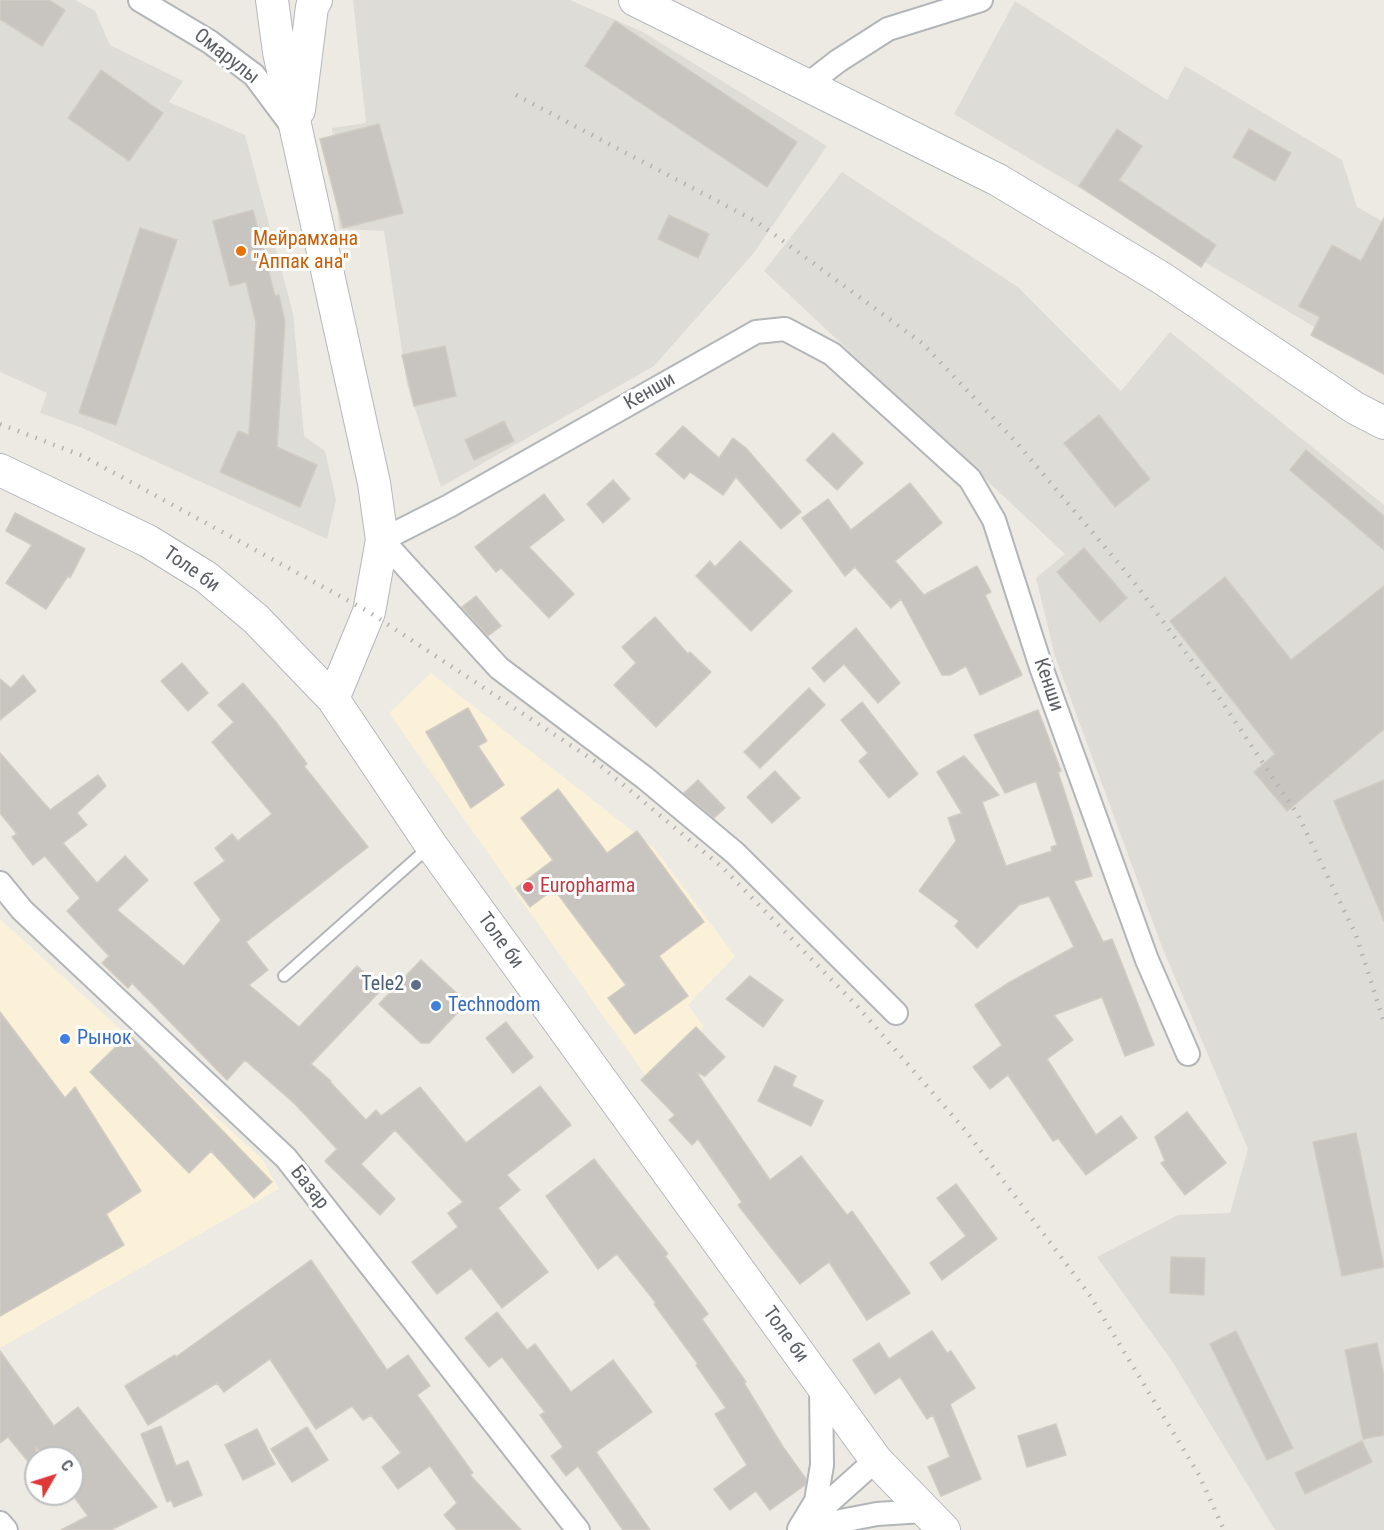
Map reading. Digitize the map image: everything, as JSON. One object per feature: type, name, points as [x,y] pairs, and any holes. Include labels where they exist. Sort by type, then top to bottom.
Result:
[{"type":"main road","points":[[272,0],[279,52],[374,483],[382,540],[369,612],[333,699]]},
{"type":"main road","points":[[297,132],[312,8],[316,0]]},
{"type":"main road","points":[[635,0],[1008,186],[1160,277],[1355,408],[1380,428]]},
{"type":"main road","name":"Толе би","points":[[0,470],[148,541],[206,577],[256,619],[333,699],[431,845],[821,1386],[876,1460],[933,1520]]},
{"type":"street","name":"Омарулы","points":[[140,0],[210,42],[254,75],[297,132]]},
{"type":"street","points":[[807,85],[838,61],[888,29],[981,0]]},
{"type":"street","name":"Кенши","points":[[382,540],[449,506],[756,332],[785,329],[832,354],[970,479],[994,520],[1041,667],[1146,960],[1188,1054]]},
{"type":"street","points":[[382,540],[499,668],[645,778],[735,853],[896,1014]]},
{"type":"street","name":"Базар","points":[[0,883],[22,910],[286,1158],[578,1530]]},
{"type":"street","points":[[799,1529],[816,1501],[822,1465],[821,1386]]},
{"type":"street","points":[[799,1529],[876,1460]]},
{"type":"street","points":[[799,1529],[877,1514],[933,1520]]},
{"type":"street","points":[[0,1523],[6,1530]]},
{"type":"lane","points":[[284,976],[431,845]]},
{"type":"shaded area","points":[[0,0],[75,0],[95,11],[110,45],[183,81],[169,102],[245,135],[293,313],[304,436],[325,451],[336,500],[327,539],[80,427],[40,413],[47,393],[0,372]]},
{"type":"shaded area","points":[[353,0],[570,0],[643,32],[827,146],[753,254],[654,366],[441,487],[407,384],[384,231],[339,229],[332,128],[366,123]]},
{"type":"shaded area","points":[[1015,1],[1167,100],[1185,66],[1342,160],[1357,207],[1384,222],[1384,368],[954,114]]},
{"type":"shaded area","points":[[842,172],[1018,287],[1121,391],[1170,332],[1384,505],[1384,1530],[1275,1530],[1172,1361],[1097,1257],[1178,1215],[1230,1213],[1248,1149],[1162,947],[1055,656],[1036,578],[1065,554],[764,271]]},
{"type":"shaded area","points":[[431,673],[654,848],[735,956],[688,1005],[704,1027],[645,1075],[389,713]]},
{"type":"shaded area","name":"Рынок","points":[[0,919],[262,1159],[279,1189],[0,1348]]},
{"type":"building","points":[[0,0],[49,0],[65,10],[42,46],[0,19]]},
{"type":"building","points":[[615,21],[797,142],[767,187],[585,66]]},
{"type":"building","points":[[101,70],[163,113],[129,161],[68,118]]},
{"type":"building","points":[[379,124],[403,213],[343,228],[320,139]]},
{"type":"building","points":[[1117,129],[1142,146],[1119,180],[1216,245],[1201,267],[1079,186]]},
{"type":"building","points":[[1249,129],[1291,153],[1275,181],[1233,157]]},
{"type":"building","points":[[253,210],[275,296],[279,295],[285,322],[277,447],[317,465],[300,507],[220,472],[238,431],[249,435],[256,323],[246,282],[230,286],[213,221]]},
{"type":"building","points":[[669,215],[709,234],[698,258],[658,239]]},
{"type":"building","points":[[1384,218],[1384,374],[1311,335],[1320,317],[1299,306],[1332,245],[1361,261]]},
{"type":"building","points":[[140,228],[177,240],[116,425],[79,413]]},
{"type":"building","points":[[445,346],[456,396],[414,406],[402,355]]},
{"type":"building","points":[[1099,415],[1150,479],[1115,507],[1064,443]]},
{"type":"building","points":[[504,421],[514,441],[474,460],[465,440]]},
{"type":"building","points":[[683,426],[719,458],[733,438],[746,448],[801,512],[781,529],[736,477],[723,495],[690,472],[684,479],[656,454]]},
{"type":"building","points":[[833,433],[863,463],[837,490],[806,460]]},
{"type":"building","points":[[1306,450],[1384,516],[1384,550],[1290,470]]},
{"type":"building","points":[[613,480],[630,499],[603,523],[587,504]]},
{"type":"building","points":[[910,483],[942,523],[895,561],[924,595],[977,566],[991,592],[985,595],[1022,675],[980,695],[966,666],[950,675],[942,675],[901,599],[891,608],[855,567],[845,576],[802,518],[828,499],[851,530]]},
{"type":"building","points":[[544,494],[564,520],[529,547],[574,594],[549,618],[501,568],[496,572],[475,547]]},
{"type":"building","points":[[15,513],[85,549],[70,578],[68,576],[46,609],[6,583],[32,545],[6,531]]},
{"type":"building","points":[[740,541],[792,591],[751,631],[696,576],[710,561],[715,567]]},
{"type":"building","points":[[1084,548],[1127,598],[1100,622],[1057,572]]},
{"type":"building","points":[[1225,577],[1291,660],[1384,586],[1384,729],[1287,811],[1254,772],[1275,754],[1170,621]]},
{"type":"building","points":[[476,596],[501,626],[488,636],[462,607]]},
{"type":"building","points":[[655,617],[688,654],[690,652],[711,672],[656,727],[614,685],[636,663],[622,647]]},
{"type":"building","points":[[856,628],[900,683],[878,703],[844,664],[824,682],[812,668]]},
{"type":"building","points":[[182,663],[208,693],[188,711],[161,681]]},
{"type":"building","points":[[23,675],[36,691],[0,720],[0,679],[11,688]]},
{"type":"building","points":[[243,683],[276,722],[307,764],[304,766],[368,847],[246,942],[268,970],[249,985],[299,1027],[357,966],[382,989],[311,1064],[331,1081],[366,1120],[376,1110],[381,1116],[420,1087],[466,1143],[540,1086],[571,1125],[507,1175],[520,1190],[498,1208],[548,1272],[502,1308],[471,1268],[437,1294],[412,1262],[458,1227],[448,1213],[463,1202],[395,1130],[361,1164],[395,1199],[380,1215],[325,1161],[337,1149],[295,1104],[245,1060],[227,1080],[132,983],[128,988],[102,963],[109,956],[67,911],[80,898],[45,856],[33,865],[12,837],[17,834],[0,813],[0,753],[50,810],[98,775],[106,786],[77,813],[87,825],[63,843],[97,883],[125,856],[148,880],[117,910],[184,966],[221,920],[194,883],[225,861],[215,848],[232,834],[238,841],[272,814],[212,742],[234,722],[218,705]]},
{"type":"building","points":[[809,688],[825,705],[760,768],[744,752]]},
{"type":"building","points":[[862,702],[918,774],[889,798],[859,761],[868,753],[841,720]]},
{"type":"building","points":[[468,708],[487,741],[478,746],[504,785],[471,808],[426,732]]},
{"type":"building","points":[[1038,710],[1061,771],[1058,772],[1092,876],[1074,881],[1103,942],[1112,939],[1154,1045],[1125,1056],[1102,997],[1054,1015],[1073,1040],[1047,1059],[1096,1135],[1121,1116],[1137,1138],[1086,1175],[1058,1138],[1053,1141],[1008,1075],[990,1089],[973,1067],[1002,1045],[975,1005],[1010,982],[1074,947],[1049,896],[1019,905],[977,948],[955,926],[959,921],[919,891],[956,841],[948,818],[962,813],[937,772],[964,756],[999,795],[982,802],[1006,866],[1052,851],[1051,847],[1057,845],[1036,781],[1005,793],[974,735]]},
{"type":"building","points":[[775,771],[800,798],[772,823],[747,797]]},
{"type":"building","points":[[698,780],[725,808],[714,818],[684,793]]},
{"type":"building","points":[[1384,780],[1384,921],[1334,801]]},
{"type":"building","points":[[558,789],[607,853],[637,831],[704,922],[659,956],[688,996],[635,1034],[608,998],[626,985],[554,889],[530,907],[516,888],[553,860],[521,818]]},
{"type":"building","points":[[421,960],[463,999],[463,1007],[429,1043],[421,1043],[379,1004]]},
{"type":"building","points":[[750,976],[783,1000],[763,1027],[726,999]]},
{"type":"building","points":[[0,1012],[65,1098],[75,1087],[141,1191],[106,1214],[124,1245],[0,1316]]},
{"type":"building","points":[[506,1022],[533,1057],[513,1073],[486,1038]]},
{"type":"building","points":[[696,1027],[725,1057],[705,1076],[696,1072],[770,1180],[801,1156],[847,1215],[852,1211],[910,1293],[867,1320],[829,1262],[800,1284],[738,1205],[742,1202],[698,1139],[692,1145],[669,1120],[675,1115],[641,1080]]},
{"type":"building","points":[[129,1034],[272,1182],[254,1198],[211,1151],[189,1173],[90,1072]]},
{"type":"building","points":[[775,1066],[796,1076],[792,1086],[823,1101],[811,1126],[758,1101]]},
{"type":"building","points":[[1187,1112],[1226,1163],[1185,1195],[1161,1163],[1165,1161],[1155,1137]]},
{"type":"building","points":[[1356,1133],[1384,1267],[1342,1276],[1313,1142]]},
{"type":"building","points":[[594,1159],[668,1254],[665,1256],[708,1314],[702,1319],[746,1382],[744,1383],[783,1447],[806,1479],[805,1485],[770,1510],[756,1491],[730,1510],[714,1489],[747,1465],[715,1414],[726,1408],[696,1365],[698,1364],[654,1304],[656,1303],[617,1254],[598,1269],[546,1196]]},
{"type":"building","points":[[956,1184],[997,1239],[942,1280],[930,1263],[966,1236],[937,1198]]},
{"type":"building","points":[[1171,1257],[1205,1258],[1204,1295],[1170,1293]]},
{"type":"building","points":[[311,1260],[387,1370],[408,1355],[430,1386],[417,1395],[473,1473],[470,1475],[521,1530],[457,1530],[444,1515],[457,1503],[430,1466],[398,1489],[382,1467],[401,1453],[371,1415],[363,1420],[352,1406],[316,1429],[270,1359],[224,1392],[217,1383],[148,1425],[125,1386],[175,1355],[176,1357]]},
{"type":"building","points":[[497,1312],[527,1350],[535,1344],[571,1392],[613,1360],[652,1412],[596,1452],[650,1530],[623,1530],[578,1466],[566,1476],[551,1456],[563,1447],[540,1415],[545,1412],[502,1357],[489,1367],[465,1338]]},
{"type":"building","points":[[932,1331],[947,1353],[951,1351],[975,1388],[950,1404],[981,1479],[941,1496],[928,1467],[950,1457],[933,1415],[927,1419],[900,1377],[875,1394],[853,1360],[879,1343],[889,1359]]},
{"type":"building","points":[[1236,1331],[1293,1448],[1267,1460],[1210,1344]]},
{"type":"building","points":[[1377,1343],[1384,1376],[1384,1435],[1363,1439],[1345,1350]]},
{"type":"building","points":[[0,1351],[54,1426],[78,1407],[157,1507],[111,1530],[61,1530],[88,1516],[81,1506],[84,1506],[84,1446],[24,1446],[24,1456],[8,1437],[0,1443]]},
{"type":"building","points":[[1056,1424],[1066,1455],[1027,1467],[1018,1436]]},
{"type":"building","points":[[161,1426],[176,1466],[188,1461],[202,1495],[174,1507],[171,1500],[167,1502],[141,1434]]},
{"type":"building","points":[[307,1427],[328,1460],[292,1482],[271,1449]]},
{"type":"building","points":[[257,1429],[275,1464],[243,1480],[225,1445]]},
{"type":"building","points":[[1362,1441],[1372,1462],[1305,1494],[1295,1473]]},
{"type":"railway","points":[[516,95],[757,222],[922,343],[1016,442],[1131,578],[1220,699],[1298,815],[1356,935],[1384,1022]]},
{"type":"railway","points":[[0,424],[83,456],[369,612],[596,762],[723,868],[858,1007],[965,1130],[1089,1294],[1199,1475],[1224,1530]]},
{"type":"place","name":"Мейрамхана \"Аппак ана\"","points":[[241,251]]},
{"type":"place","name":"Europharma","points":[[528,887]]},
{"type":"place","name":"Tele2","points":[[416,985]]},
{"type":"place","name":"Technodom","points":[[436,1006]]},
{"type":"place","name":"Рынок","points":[[65,1039]]}]
